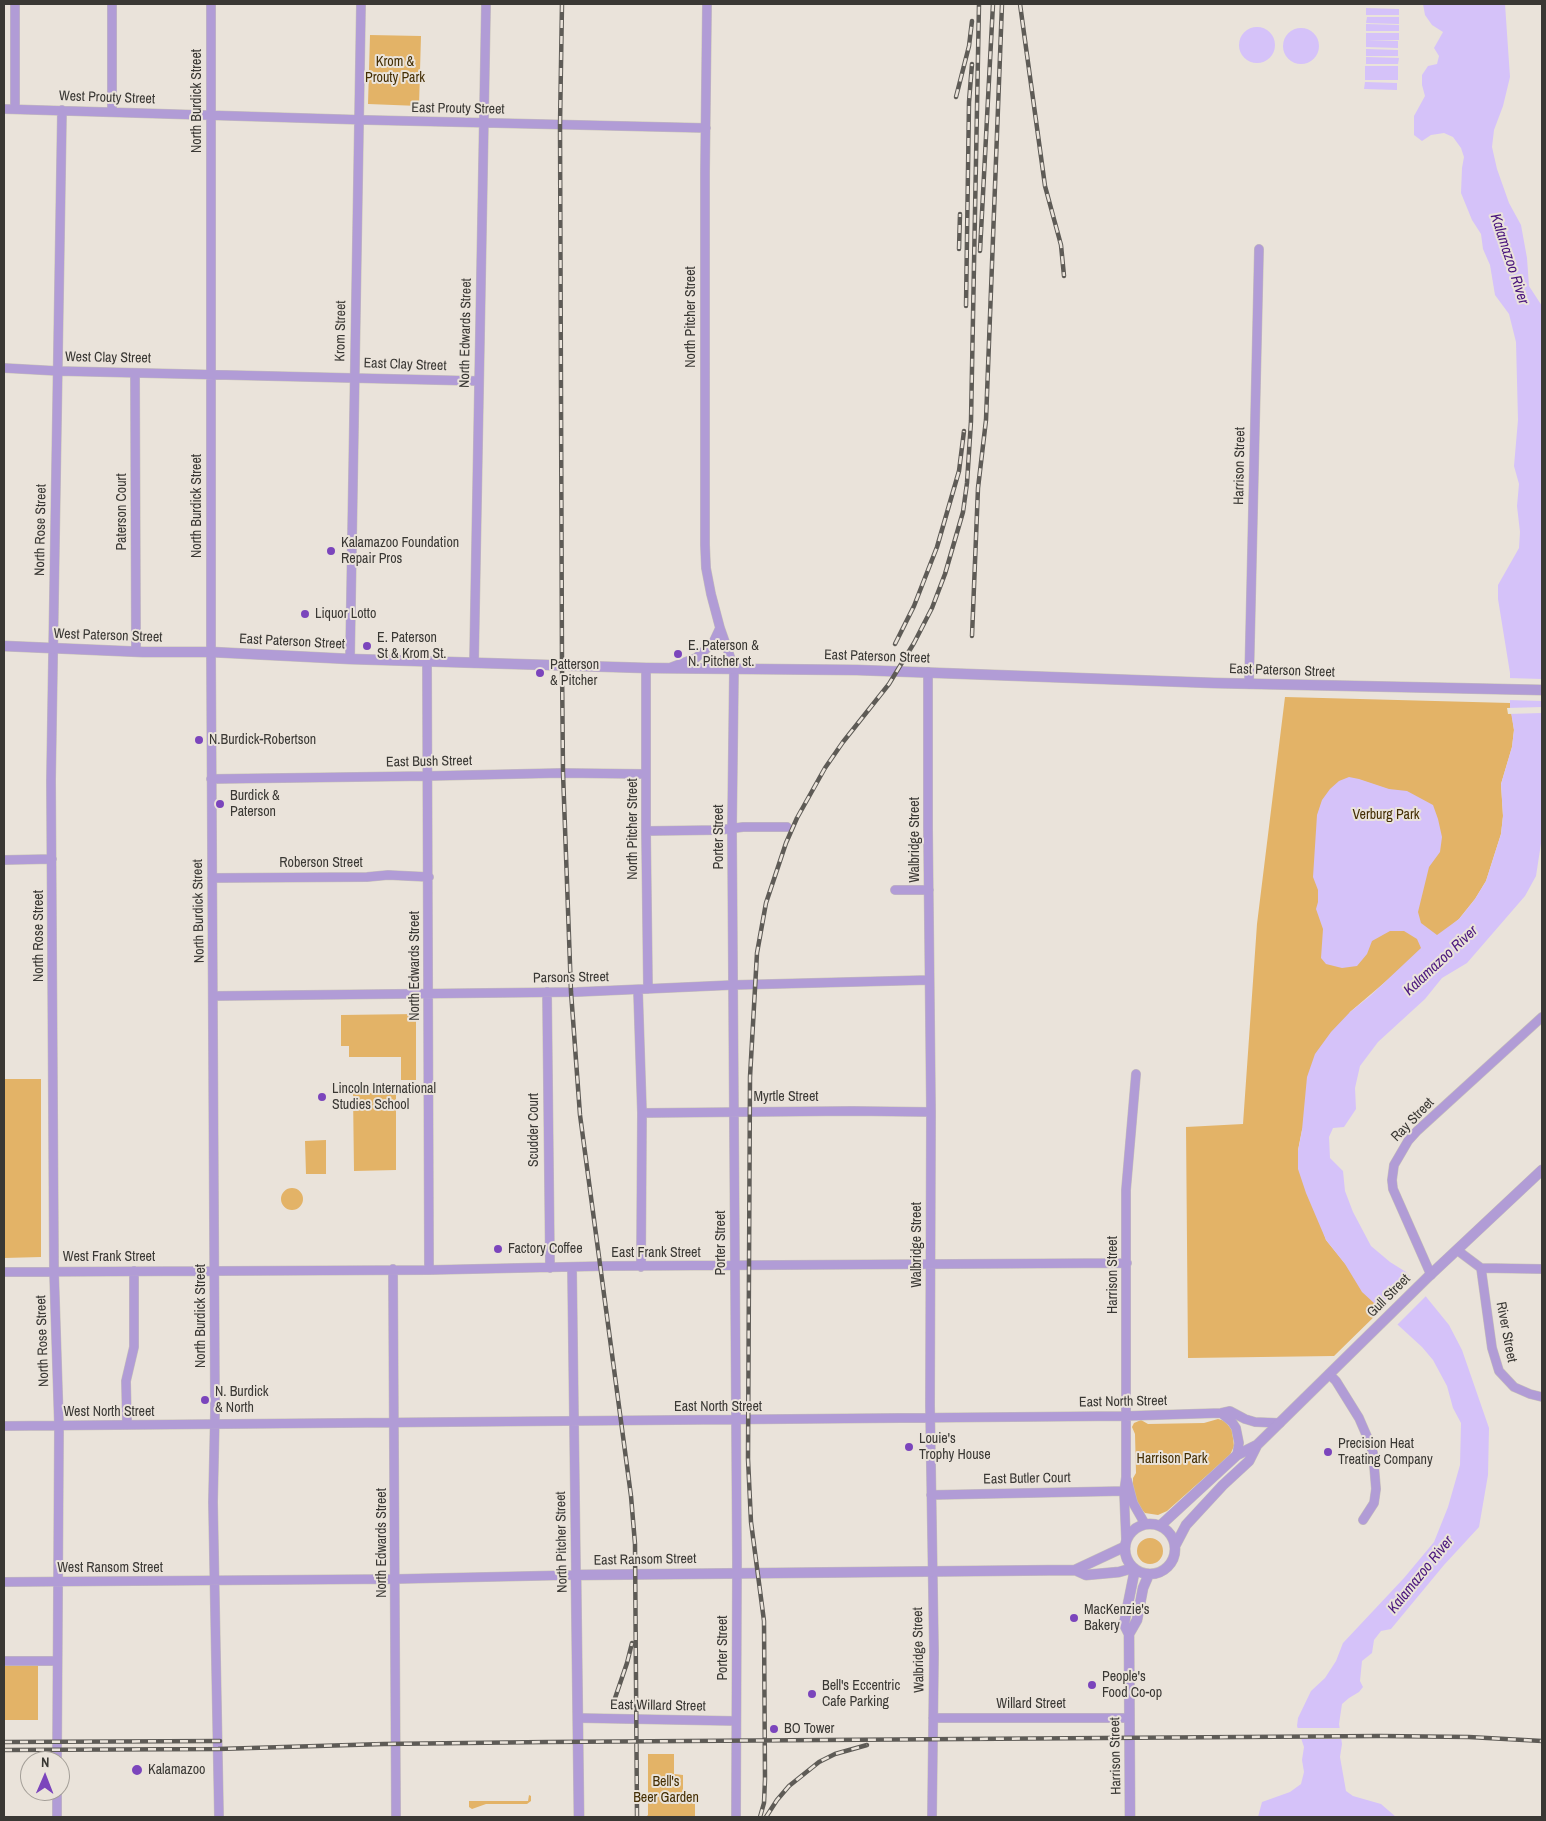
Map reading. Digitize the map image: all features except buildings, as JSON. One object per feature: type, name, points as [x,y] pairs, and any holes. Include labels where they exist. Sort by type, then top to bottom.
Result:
[{"type":"street","points":[[15,4],[15,109]]},
{"type":"street","points":[[112,4],[112,111]]},
{"type":"street","name":"North Burdick Street","points":[[211,4],[211,779],[215,1271],[213,1502],[219,1817]]},
{"type":"street","name":"Krom Street","points":[[350,659],[361,4]]},
{"type":"street","name":"North Edwards Street","points":[[474,663],[486,4]]},
{"type":"street","name":"North Pitcher Street","points":[[706,4],[705,546],[706,568],[720,628],[734,668]]},
{"type":"street","name":"West Prouty Street","points":[[4,109],[210,115]]},
{"type":"street","name":"North Rose Street","points":[[56,1751],[59,1426],[54,1271],[52,859],[53,648],[62,110]]},
{"type":"street","name":"East Prouty Street","points":[[210,115],[706,128]]},
{"type":"street","name":"Harrison Street","points":[[1249,684],[1258,249]]},
{"type":"street","name":"West Clay Street","points":[[4,368],[211,374]]},
{"type":"street","name":"Paterson Court","points":[[135,373],[136,651]]},
{"type":"street","name":"East Clay Street","points":[[211,374],[478,381]]},
{"type":"street","points":[[669,668],[696,658],[713,643],[720,628]]},
{"type":"street","name":"West Paterson Street","points":[[4,646],[211,652]]},
{"type":"street","name":"East Paterson Street","points":[[211,652],[350,659],[646,668],[928,672],[1249,684],[1542,690]]},
{"type":"street","name":"North Edwards Street","points":[[427,661],[429,1270]]},
{"type":"street","name":"North Pitcher Street","points":[[646,668],[648,989]]},
{"type":"street","name":"Porter Street","points":[[734,668],[732,829],[736,1420],[736,1817]]},
{"type":"street","name":"Walbridge Street","points":[[928,672],[931,1112],[930,1418],[931,1571],[934,1652],[932,1817]]},
{"type":"street","name":"East Bush Street","points":[[211,779],[561,773],[646,774]]},
{"type":"street","points":[[646,831],[787,827]]},
{"type":"street","points":[[4,860],[52,859]]},
{"type":"street","name":"Roberson Street","points":[[212,878],[367,877],[388,875],[429,877]]},
{"type":"street","points":[[895,890],[929,890]]},
{"type":"street","name":"Parsons Street","points":[[213,996],[638,990],[733,985],[929,980]]},
{"type":"street","points":[[638,990],[642,1113],[641,1267]]},
{"type":"street","name":"Scudder Court","points":[[547,992],[550,1268]]},
{"type":"street","name":"Ray Street","points":[[1429,1276],[1393,1189],[1394,1165],[1408,1141],[1417,1131],[1542,1018]]},
{"type":"street","name":"Harrison Street","points":[[1125,1543],[1126,1190],[1136,1074]]},
{"type":"street","name":"Myrtle Street","points":[[642,1113],[931,1112]]},
{"type":"street","name":"Gull Street","points":[[1160,1526],[1237,1455],[1257,1445],[1280,1424],[1429,1276],[1542,1170]]},
{"type":"street","points":[[1457,1250],[1481,1268],[1542,1269]]},
{"type":"street","name":"East Frank Street","points":[[215,1271],[1127,1263]]},
{"type":"street","name":"North Pitcher Street","points":[[572,1267],[579,1817]]},
{"type":"street","name":"River Street","points":[[1481,1268],[1495,1361],[1503,1377],[1521,1391],[1542,1397]]},
{"type":"street","name":"North Edwards Street","points":[[393,1269],[396,1817]]},
{"type":"street","points":[[127,1425],[126,1381],[134,1346],[134,1271]]},
{"type":"street","name":"West Frank Street","points":[[4,1272],[215,1271]]},
{"type":"street","points":[[1329,1374],[1336,1381],[1359,1418],[1373,1453],[1375,1468],[1374,1503],[1363,1520]]},
{"type":"street","name":"East North Street","points":[[215,1424],[1125,1416],[1220,1413],[1230,1411],[1244,1419],[1255,1422],[1280,1424]]},
{"type":"street","points":[[1220,1413],[1232,1422],[1236,1428],[1239,1443],[1237,1455]]},
{"type":"street","name":"West North Street","points":[[4,1426],[215,1424]]},
{"type":"street","name":"Gull Street","points":[[1175,1546],[1186,1525],[1223,1485],[1249,1461],[1257,1445]]},
{"type":"street","name":"Harrison Street","points":[[1126,1477],[1130,1483],[1133,1503],[1145,1524]]},
{"type":"street","name":"East Butler Court","points":[[931,1495],[1125,1491]]},
{"type":"street","points":[[1153,1523],[1168,1530],[1173,1537],[1175,1546],[1175,1554],[1171,1562],[1166,1569],[1158,1573],[1149,1574],[1134,1569],[1125,1555],[1125,1543],[1130,1532],[1145,1524],[1153,1523]]},
{"type":"street","name":"East Ransom Street","points":[[1075,1570],[1125,1543]]},
{"type":"street","name":"Harrison Street","points":[[1130,1817],[1129,1634],[1124,1624],[1134,1569]]},
{"type":"street","name":"East Ransom Street","points":[[216,1581],[736,1572],[1075,1570],[1086,1575],[1134,1569]]},
{"type":"street","name":"Harrison Street","points":[[1129,1634],[1137,1620],[1143,1588],[1149,1574]]},
{"type":"street","name":"West Ransom Street","points":[[4,1582],[216,1581]]},
{"type":"street","points":[[4,1661],[57,1661]]},
{"type":"street","name":"East Willard Street","points":[[578,1718],[736,1721]]},
{"type":"street","name":"Willard Street","points":[[933,1718],[1129,1718]]},
{"type":"street","points":[[57,1801],[57,1817]]},
{"type":"green space","name":"Krom & Prouty Park","points":[[370,35],[421,36],[419,106],[368,104]]},
{"type":"green space","name":"Verburg Park","points":[[1285,697],[1510,703],[1514,730],[1512,747],[1501,784],[1503,816],[1501,834],[1486,881],[1459,919],[1350,1012],[1302,1130],[1298,1150],[1326,1240],[1382,1309],[1334,1356],[1188,1358],[1186,1127],[1243,1124],[1257,924]]},
{"type":"green space","points":[[416,1014],[416,1080],[401,1080],[401,1057],[349,1057],[349,1046],[341,1046],[341,1015]]},
{"type":"green space","points":[[4,1079],[41,1079],[41,1257],[4,1258]]},
{"type":"green space","points":[[353,1093],[396,1093],[396,1170],[354,1171]]},
{"type":"green space","points":[[326,1140],[326,1174],[306,1174],[305,1141]]},
{"type":"green space","points":[[292,1188],[300,1191],[303,1199],[300,1207],[292,1210],[284,1207],[281,1199],[284,1191]]},
{"type":"green space","name":"Harrison Park","points":[[1218,1419],[1225,1421],[1232,1430],[1234,1446],[1230,1455],[1167,1511],[1158,1515],[1145,1513],[1135,1498],[1133,1487],[1133,1478],[1136,1473],[1135,1434],[1132,1427],[1134,1423],[1141,1420],[1148,1424],[1204,1423]]},
{"type":"green space","points":[[1150,1538],[1159,1542],[1163,1551],[1159,1560],[1150,1564],[1141,1560],[1137,1551],[1141,1542]]},
{"type":"green space","points":[[4,1661],[38,1661],[38,1720],[4,1720]]},
{"type":"green space","name":"Bell's Beer Garden","points":[[648,1754],[674,1754],[674,1774],[683,1775],[683,1798],[695,1798],[695,1817],[646,1817],[648,1815]]},
{"type":"green space","points":[[529,1795],[531,1796],[531,1801],[527,1804],[486,1804],[472,1809],[469,1807],[469,1801],[528,1801]]},
{"type":"water","name":"Kalamazoo River","points":[[1423,4],[1505,4],[1510,77],[1503,106],[1494,130],[1492,147],[1497,169],[1509,203],[1521,225],[1527,258],[1529,286],[1542,306],[1542,837],[1536,876],[1525,896],[1467,963],[1442,978],[1425,999],[1378,1042],[1360,1066],[1355,1088],[1356,1109],[1344,1127],[1333,1128],[1329,1137],[1330,1158],[1343,1171],[1345,1191],[1353,1212],[1371,1246],[1390,1262],[1406,1272],[1449,1325],[1462,1350],[1489,1428],[1488,1475],[1479,1527],[1444,1565],[1391,1629],[1381,1631],[1374,1640],[1372,1653],[1362,1661],[1360,1681],[1363,1687],[1342,1704],[1339,1724],[1342,1744],[1340,1757],[1346,1791],[1353,1796],[1381,1804],[1396,1817],[1258,1817],[1262,1802],[1290,1792],[1301,1784],[1304,1772],[1302,1760],[1304,1747],[1297,1726],[1298,1718],[1311,1691],[1325,1678],[1336,1661],[1343,1643],[1404,1578],[1434,1542],[1448,1507],[1460,1465],[1461,1423],[1453,1408],[1447,1386],[1433,1360],[1422,1347],[1362,1292],[1345,1264],[1326,1240],[1298,1169],[1298,1151],[1307,1077],[1315,1054],[1331,1032],[1350,1012],[1370,996],[1421,948],[1417,939],[1404,931],[1390,931],[1372,941],[1367,954],[1357,966],[1342,968],[1326,964],[1321,958],[1323,929],[1316,909],[1318,890],[1313,877],[1317,815],[1322,800],[1339,781],[1349,777],[1389,789],[1407,791],[1433,805],[1442,837],[1440,852],[1429,867],[1418,912],[1421,923],[1437,935],[1459,919],[1486,881],[1501,834],[1503,816],[1501,784],[1512,747],[1514,730],[1510,707],[1510,673],[1498,599],[1498,585],[1519,548],[1520,532],[1517,506],[1519,484],[1514,466],[1518,420],[1516,342],[1509,314],[1495,295],[1490,265],[1483,249],[1481,234],[1472,220],[1461,193],[1464,157],[1461,148],[1453,137],[1444,133],[1431,135],[1422,141],[1414,135],[1414,116],[1425,96],[1422,75],[1428,66],[1437,64],[1439,56],[1434,48],[1443,32],[1432,25],[1425,15]]},
{"type":"water","points":[[1366,8],[1399,9],[1399,15],[1366,15]]},
{"type":"water","points":[[1367,17],[1399,17],[1399,24],[1366,23]]},
{"type":"water","points":[[1366,24],[1399,25],[1399,31],[1366,31]]},
{"type":"water","points":[[1257,27],[1270,32],[1275,45],[1270,58],[1257,63],[1244,58],[1239,45],[1244,32]]},
{"type":"water","points":[[1301,28],[1314,33],[1319,46],[1314,59],[1301,64],[1288,59],[1283,46],[1288,33]]},
{"type":"water","points":[[1366,33],[1399,33],[1399,40],[1366,40]]},
{"type":"water","points":[[1366,40],[1398,41],[1398,48],[1366,47]]},
{"type":"water","points":[[1366,49],[1398,50],[1398,56],[1366,56]]},
{"type":"water","points":[[1366,57],[1399,58],[1398,64],[1366,64]]},
{"type":"water","points":[[1365,66],[1398,66],[1398,80],[1365,80]]},
{"type":"water","points":[[1365,82],[1397,83],[1397,90],[1364,89]]},
{"type":"pier","points":[[1508,678],[1542,679],[1542,701],[1507,700]]},
{"type":"pier","points":[[1542,707],[1542,713],[1508,714],[1507,708]]},
{"type":"pier","points":[[1412,1275],[1428,1294],[1396,1326],[1378,1308]]},
{"type":"pier","points":[[1295,1728],[1342,1728],[1344,1739],[1299,1739]]},
{"type":"railway","points":[[562,4],[560,125],[562,665],[563,773],[571,992],[580,1115],[631,1496],[635,1544],[637,1817]]},
{"type":"railway","points":[[760,1817],[764,1803],[765,1779],[764,1621],[751,1522],[748,1459],[750,1077],[757,953],[766,903],[786,843],[797,818],[825,768],[889,684],[914,643],[932,608],[945,574],[963,512],[971,421],[979,4]]},
{"type":"railway","points":[[980,251],[993,4]]},
{"type":"railway","points":[[972,636],[978,488],[986,420],[1002,4]]},
{"type":"railway","points":[[1020,4],[1045,186],[1061,245],[1064,276]]},
{"type":"railway","points":[[956,97],[969,46],[972,21]]},
{"type":"railway","points":[[966,306],[969,102],[972,64]]},
{"type":"railway","points":[[959,249],[960,214]]},
{"type":"railway","points":[[895,644],[914,606],[937,547],[959,471],[964,431]]},
{"type":"railway","points":[[612,1707],[632,1643]]},
{"type":"railway","points":[[4,1750],[218,1749],[547,1742],[1380,1736],[1469,1737],[1542,1741]]},
{"type":"railway","points":[[4,1742],[220,1741]]},
{"type":"railway","points":[[766,1817],[789,1786],[819,1762],[835,1754],[867,1745]]},
{"type":"place","name":"Kalamazoo Foundation Repair Pros","points":[[331,551]]},
{"type":"place","name":"Liquor Lotto","points":[[305,614]]},
{"type":"place","name":"E. Paterson St & Krom St.","points":[[367,646]]},
{"type":"place","name":"E. Paterson & N. Pitcher st.","points":[[678,654]]},
{"type":"place","name":"Patterson & Pitcher","points":[[540,673]]},
{"type":"place","name":"N.Burdick-Robertson","points":[[199,740]]},
{"type":"place","name":"Burdick & Paterson","points":[[220,804]]},
{"type":"place","name":"Lincoln International Studies School","points":[[322,1097]]},
{"type":"place","name":"Factory Coffee","points":[[498,1249]]},
{"type":"place","name":"N. Burdick & North","points":[[205,1400]]},
{"type":"place","name":"Louie's Trophy House","points":[[909,1447]]},
{"type":"place","name":"Precision Heat Treating Company","points":[[1328,1452]]},
{"type":"place","name":"MacKenzie's Bakery","points":[[1074,1618]]},
{"type":"place","name":"People's Food Co-op","points":[[1092,1685]]},
{"type":"place","name":"Bell's Eccentric Cafe Parking","points":[[812,1694]]},
{"type":"place","name":"BO Tower","points":[[774,1729]]},
{"type":"place","name":"Kalamazoo","points":[[137,1770]]}]
